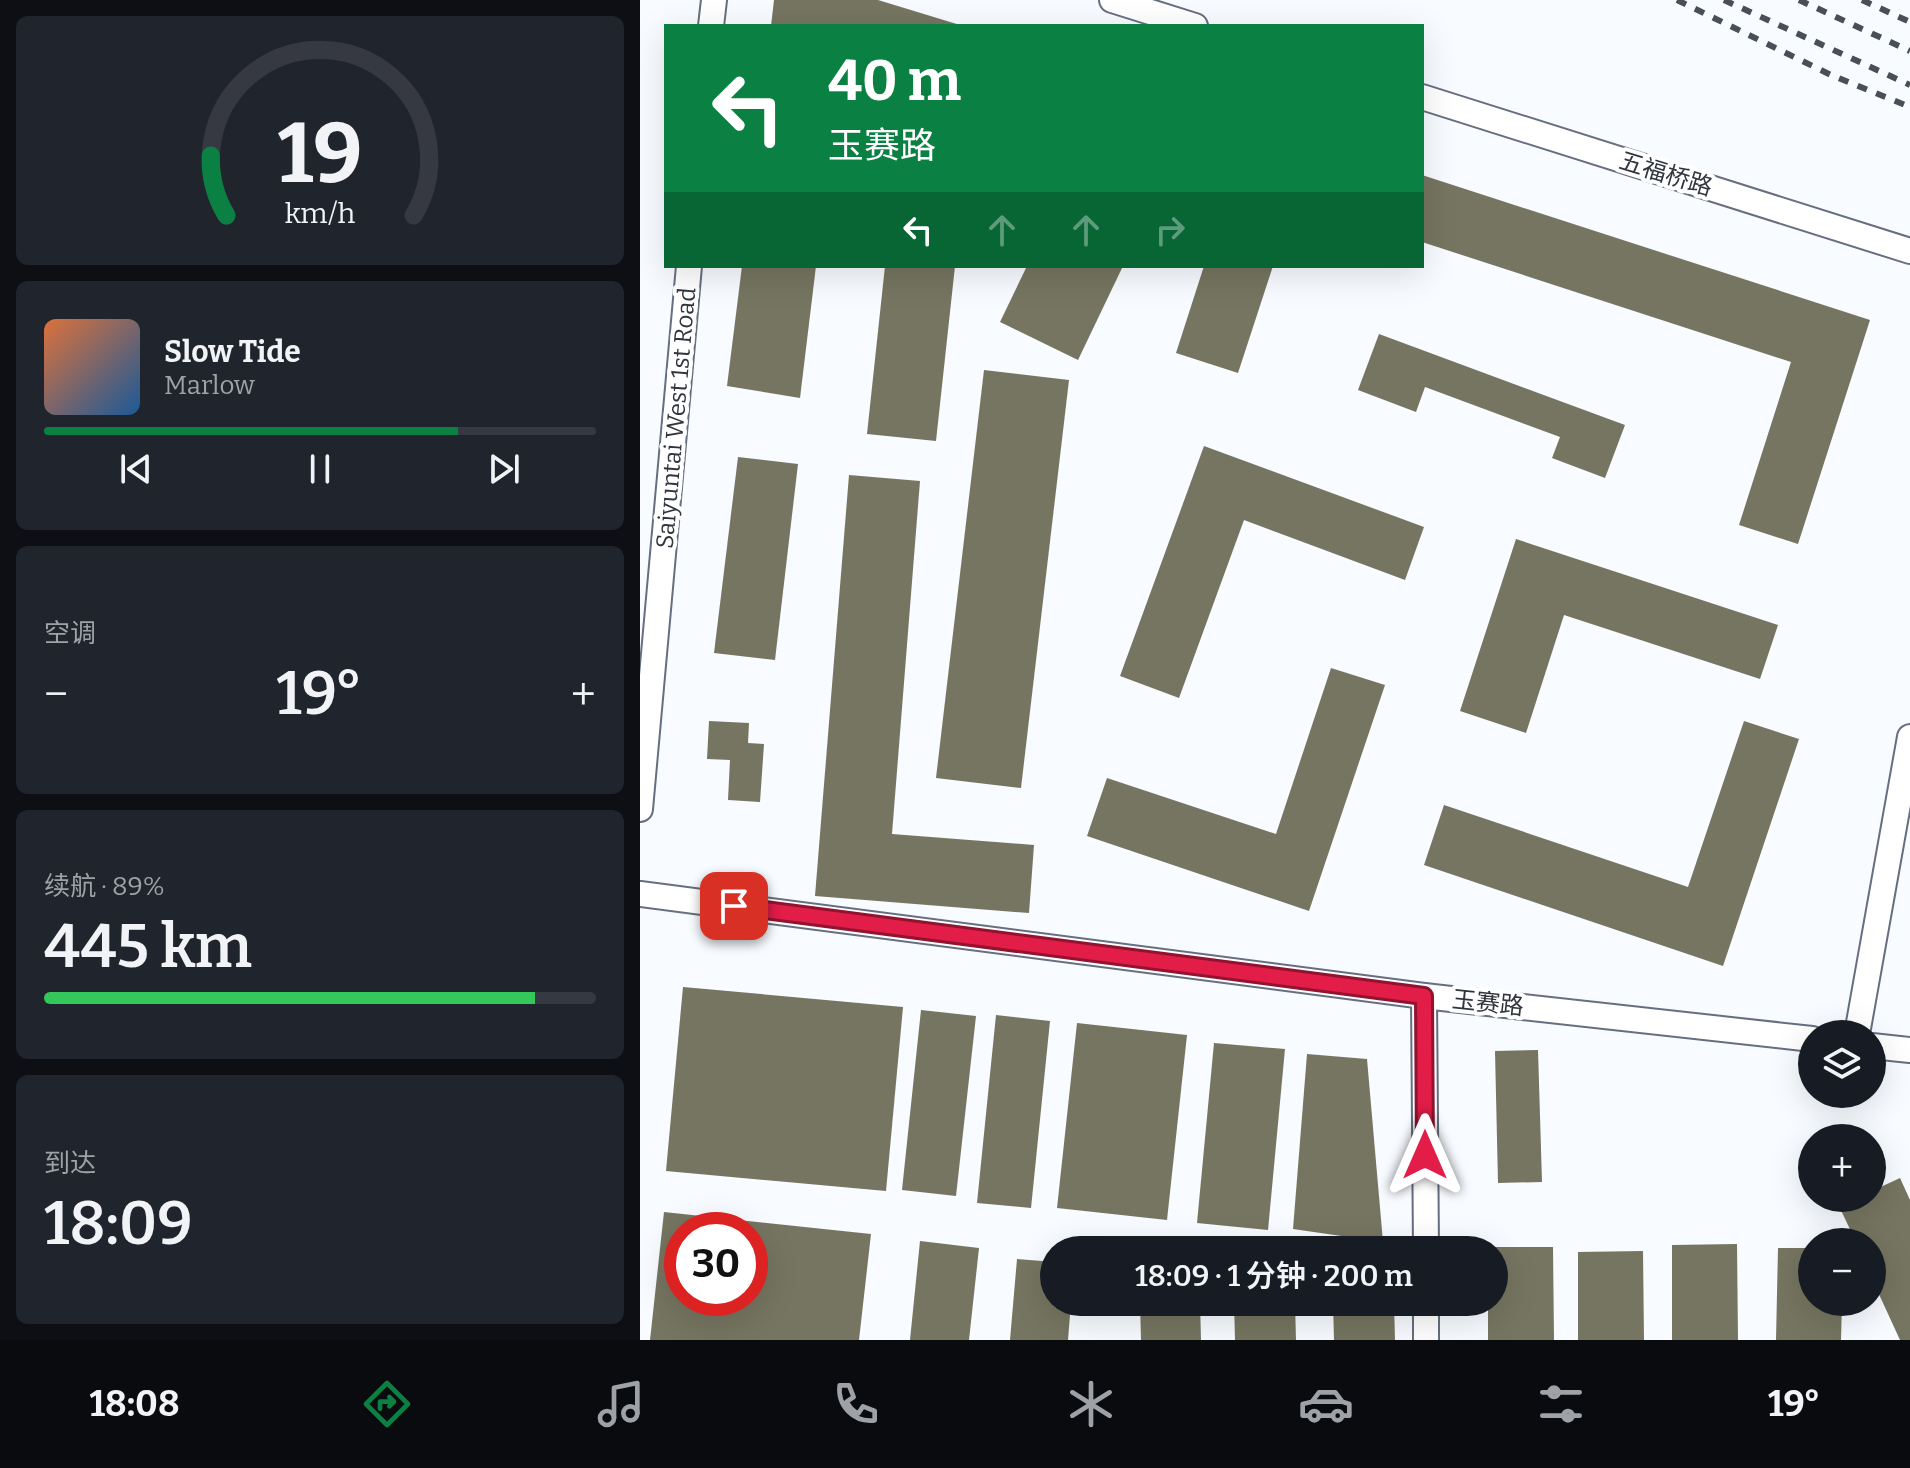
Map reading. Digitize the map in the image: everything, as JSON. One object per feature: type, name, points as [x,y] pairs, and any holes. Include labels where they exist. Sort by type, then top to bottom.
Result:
[{"type":"street","points":[[711,24],[714,0]]},
{"type":"street","points":[[1112,0],[1189,24]]},
{"type":"street","name":"五福桥路","points":[[1424,98],[1910,251]]},
{"type":"street","name":"Saiyuntai West 1st Road","points":[[640,809],[689,268]]},
{"type":"street","points":[[1859,1020],[1910,737]]},
{"type":"street","name":"玉赛路","points":[[640,894],[1424,996],[1798,1037]]},
{"type":"street","points":[[1424,996],[1426,1236]]},
{"type":"street","points":[[1886,1047],[1910,1050]]},
{"type":"street","points":[[1426,1316],[1426,1340]]},
{"type":"building","points":[[774,0],[878,0],[957,24],[771,24]]},
{"type":"building","points":[[1424,176],[1870,320],[1798,544],[1739,525],[1791,362],[1424,243]]},
{"type":"building","points":[[742,268],[816,268],[800,398],[727,386]]},
{"type":"building","points":[[885,268],[955,268],[936,441],[867,434]]},
{"type":"building","points":[[1026,268],[1122,268],[1078,360],[1000,322]]},
{"type":"building","points":[[1203,268],[1272,268],[1238,373],[1176,353]]},
{"type":"building","points":[[1379,334],[1625,425],[1605,478],[1552,458],[1560,437],[1425,387],[1416,412],[1358,390]]},
{"type":"building","points":[[984,370],[1069,380],[1021,788],[936,778]]},
{"type":"building","points":[[1204,446],[1424,527],[1405,580],[1244,520],[1179,698],[1120,676]]},
{"type":"building","points":[[738,457],[798,464],[775,660],[714,653]]},
{"type":"building","points":[[849,475],[920,481],[892,834],[1034,845],[1029,913],[815,896]]},
{"type":"building","points":[[1516,539],[1778,625],[1760,679],[1564,615],[1526,733],[1460,711]]},
{"type":"building","points":[[1331,668],[1385,685],[1309,911],[1087,836],[1107,778],[1276,834]]},
{"type":"building","points":[[709,721],[749,723],[748,743],[764,744],[760,802],[728,800],[730,760],[707,759]]},
{"type":"building","points":[[1744,721],[1799,739],[1723,966],[1424,865],[1444,805],[1688,887]]},
{"type":"building","points":[[683,987],[903,1007],[886,1191],[666,1171]]},
{"type":"building","points":[[921,1010],[976,1016],[956,1196],[902,1190]]},
{"type":"building","points":[[996,1015],[1050,1021],[1031,1208],[977,1203]]},
{"type":"building","points":[[1077,1023],[1187,1035],[1167,1220],[1057,1208]]},
{"type":"building","points":[[1214,1043],[1285,1049],[1268,1230],[1197,1223]]},
{"type":"building","points":[[1538,1050],[1542,1182],[1498,1183],[1495,1051]]},
{"type":"building","points":[[1307,1054],[1367,1059],[1382,1236],[1341,1236],[1293,1229]]},
{"type":"building","points":[[1900,1178],[1910,1200],[1910,1340],[1900,1340],[1886,1310],[1886,1228],[1849,1228],[1842,1212],[1886,1212],[1886,1184]]},
{"type":"building","points":[[664,1212],[664,1316],[768,1316],[768,1223],[871,1234],[859,1340],[650,1340]]},
{"type":"building","points":[[920,1241],[979,1248],[969,1340],[910,1340]]},
{"type":"building","points":[[1737,1244],[1738,1340],[1672,1340],[1672,1245]]},
{"type":"building","points":[[1508,1247],[1553,1247],[1554,1340],[1488,1340],[1488,1316],[1508,1316]]},
{"type":"building","points":[[1778,1248],[1798,1248],[1798,1316],[1842,1316],[1841,1340],[1776,1340]]},
{"type":"building","points":[[1643,1251],[1644,1340],[1578,1340],[1578,1252]]},
{"type":"building","points":[[1017,1259],[1040,1261],[1040,1316],[1070,1316],[1068,1340],[1010,1340]]},
{"type":"building","points":[[1140,1316],[1200,1316],[1201,1340],[1141,1340]]},
{"type":"building","points":[[1234,1316],[1295,1316],[1296,1340],[1235,1340]]},
{"type":"building","points":[[1333,1316],[1394,1316],[1395,1340],[1334,1340]]},
{"type":"railway","points":[[1677,0],[1831,75],[1910,107]]},
{"type":"railway","points":[[1724,0],[1910,85]]},
{"type":"railway","points":[[1799,0],[1910,51]]},
{"type":"railway","points":[[1862,0],[1910,22]]},
{"type":"route","points":[[734,906],[1424,996],[1425,1155]]}]
